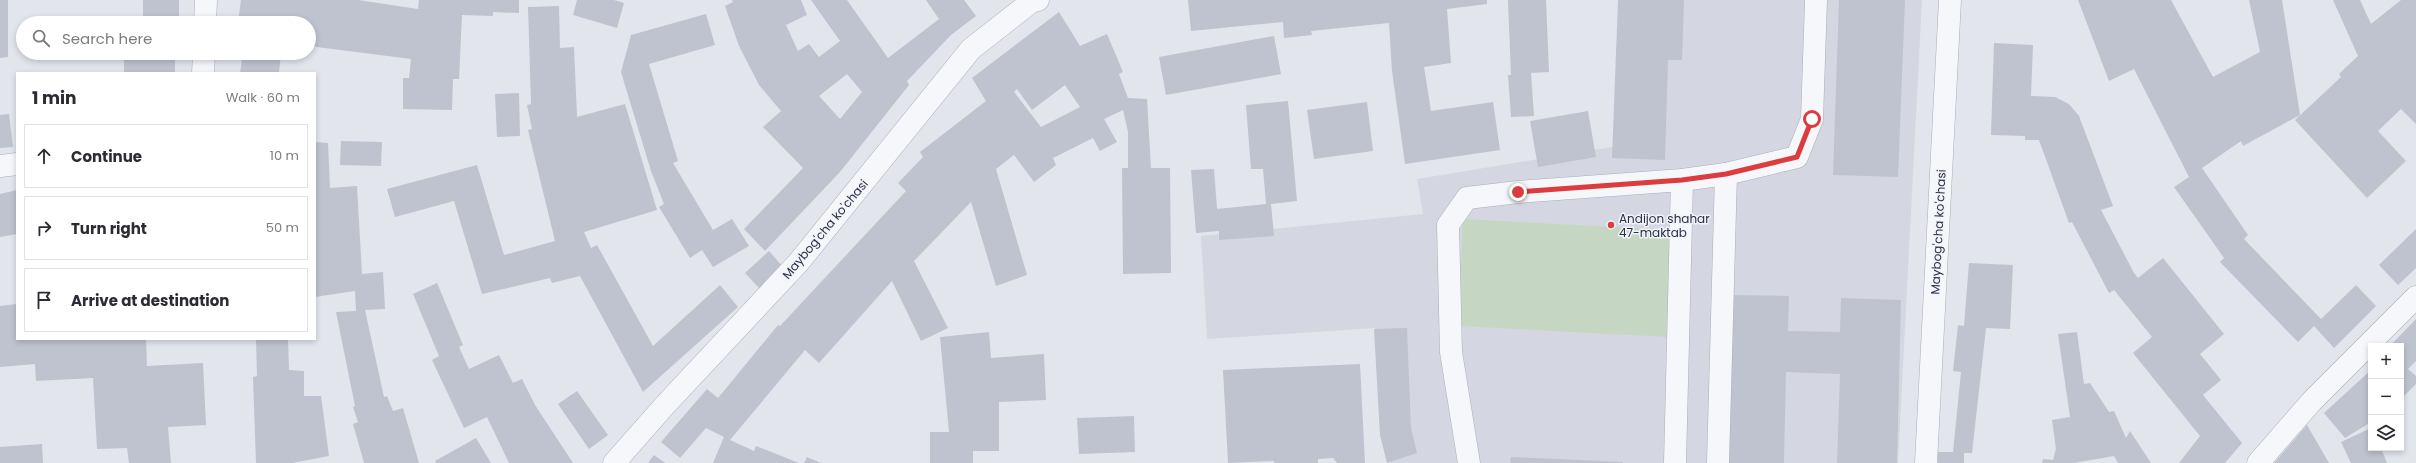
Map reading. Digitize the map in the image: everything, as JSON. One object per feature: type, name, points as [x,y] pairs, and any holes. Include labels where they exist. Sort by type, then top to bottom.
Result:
[{"type":"street","points":[[205,16],[206,0]]},
{"type":"street","name":"Maybog'cha ko'chasi","points":[[614,463],[666,404],[798,263],[971,48],[1032,2],[1038,0]]},
{"type":"street","points":[[1469,463],[1451,352],[1448,225],[1467,198],[1518,192],[1682,180],[1726,174],[1797,157],[1812,119],[1816,0]]},
{"type":"street","name":"Maybog'cha ko'chasi","points":[[1926,463],[1950,0]]},
{"type":"street","points":[[203,72],[204,60]]},
{"type":"street","points":[[0,166],[16,164]]},
{"type":"street","points":[[1718,463],[1726,174]]},
{"type":"street","points":[[1675,463],[1682,180]]},
{"type":"street","points":[[2258,463],[2312,402],[2416,297]]},
{"type":"shaded area","name":"Andijon shahar 47-maktab","points":[[1622,0],[1922,0],[1898,463],[1391,463],[1383,438],[1375,328],[1207,339],[1201,236],[1423,214],[1417,179],[1618,146]]},
{"type":"green space","points":[[1463,219],[1674,230],[1668,337],[1458,326]]},
{"type":"building","points":[[0,0],[8,0],[8,57],[0,58]]},
{"type":"building","points":[[143,0],[179,0],[179,16],[143,16]]},
{"type":"building","points":[[241,0],[358,0],[418,9],[419,0],[519,0],[519,13],[493,12],[493,16],[462,15],[459,79],[453,79],[452,110],[403,109],[403,78],[409,78],[411,59],[316,47],[316,16],[239,16]]},
{"type":"building","points":[[577,0],[614,0],[624,3],[617,28],[573,15]]},
{"type":"building","points":[[732,0],[801,0],[807,15],[786,25],[798,51],[809,44],[819,57],[840,41],[811,0],[847,0],[888,58],[939,19],[926,0],[964,0],[976,16],[951,35],[907,81],[909,85],[840,172],[765,251],[744,229],[803,168],[763,127],[781,111],[759,85],[739,46],[725,6],[733,2]],"holes":[[[847,74],[862,92],[840,119],[819,96]]]},
{"type":"building","points":[[1188,0],[1487,0],[1487,4],[1447,9],[1451,63],[1424,67],[1431,111],[1493,102],[1500,150],[1405,164],[1392,71],[1389,23],[1311,31],[1312,35],[1284,38],[1283,22],[1191,31]]},
{"type":"building","points":[[1508,0],[1546,0],[1549,72],[1531,73],[1534,116],[1511,117],[1508,75],[1511,75]]},
{"type":"building","points":[[1618,0],[1684,0],[1682,60],[1668,60],[1665,160],[1612,158]]},
{"type":"building","points":[[1839,0],[1905,0],[1898,177],[1833,175]]},
{"type":"building","points":[[2078,0],[2171,0],[2213,77],[2260,52],[2249,0],[2282,0],[2300,115],[2243,146],[2241,141],[2202,168],[2248,235],[2244,239],[2321,319],[2356,285],[2376,306],[2334,348],[2314,326],[2298,342],[2220,262],[2224,258],[2174,187],[2189,177],[2134,69],[2109,81]]},
{"type":"building","points":[[2333,0],[2360,0],[2371,24],[2401,0],[2416,0],[2416,124],[2401,109],[2378,131],[2406,161],[2367,198],[2295,120],[2341,77],[2339,74],[2358,56]]},
{"type":"building","points":[[559,6],[560,48],[574,47],[577,117],[625,104],[657,210],[584,232],[591,248],[597,245],[653,346],[720,285],[738,307],[643,392],[580,276],[552,283],[550,278],[482,294],[454,201],[395,217],[387,189],[477,165],[504,255],[555,241],[528,130],[532,129],[527,105],[531,104],[528,7]]},
{"type":"building","points":[[1059,12],[1080,46],[1107,34],[1123,72],[1119,74],[1128,98],[1147,99],[1151,168],[1170,168],[1171,273],[1123,274],[1122,168],[1128,168],[1128,132],[1123,110],[1104,119],[1117,142],[1100,151],[1093,138],[1053,158],[1056,165],[1034,182],[1014,155],[996,169],[1027,275],[996,286],[971,202],[914,261],[948,328],[921,341],[892,281],[819,363],[805,350],[730,440],[754,451],[756,446],[799,463],[713,463],[724,437],[706,428],[680,458],[661,442],[707,389],[718,398],[778,325],[780,326],[906,191],[898,183],[923,157],[920,152],[986,101],[972,78]],"holes":[[[1065,85],[1080,107],[1041,127],[1014,92],[1017,89],[1032,110]]]},
{"type":"building","points":[[706,14],[715,45],[649,64],[678,161],[673,163],[713,230],[732,219],[749,246],[713,267],[702,250],[690,258],[659,207],[664,204],[651,171],[621,72],[631,35]]},
{"type":"building","points":[[1274,36],[1281,74],[1166,95],[1159,57]]},
{"type":"building","points":[[1994,43],[2033,45],[2031,96],[2055,97],[2069,104],[2079,116],[2113,206],[2101,210],[2134,273],[2138,278],[2163,258],[2224,334],[2200,354],[2221,380],[2203,395],[2242,443],[2225,463],[2179,463],[2200,436],[2133,353],[2152,337],[2114,290],[2109,293],[2072,222],[2069,223],[2039,140],[2025,140],[2025,136],[1991,135]]},
{"type":"building","points":[[124,60],[175,60],[175,72],[124,72]]},
{"type":"building","points":[[242,60],[280,60],[279,72],[240,72]]},
{"type":"building","points":[[519,93],[520,136],[497,137],[495,94]]},
{"type":"building","points":[[1288,101],[1297,201],[1271,204],[1274,236],[1219,240],[1219,231],[1196,233],[1191,170],[1214,169],[1217,209],[1266,204],[1263,169],[1251,169],[1246,105]]},
{"type":"building","points":[[1367,102],[1373,151],[1314,159],[1307,110]]},
{"type":"building","points":[[1588,111],[1596,157],[1538,167],[1530,121]]},
{"type":"building","points":[[9,114],[13,147],[0,148],[0,115]]},
{"type":"building","points":[[341,141],[382,142],[381,166],[340,165]]},
{"type":"building","points":[[316,142],[328,143],[330,188],[357,186],[362,274],[383,272],[385,309],[365,310],[384,397],[387,396],[393,411],[403,408],[419,463],[364,463],[353,424],[358,422],[353,407],[355,406],[336,312],[356,311],[355,291],[316,297]]},
{"type":"building","points":[[16,190],[16,234],[0,237],[0,194]]},
{"type":"building","points":[[2416,229],[2416,268],[2398,285],[2379,265]]},
{"type":"building","points":[[769,251],[783,267],[759,288],[745,273]]},
{"type":"building","points":[[1969,263],[2013,265],[2010,329],[1986,328],[1972,453],[1964,453],[1964,463],[1938,463],[1938,452],[1953,452],[1961,372],[1953,371],[1958,325],[1964,326]]},
{"type":"building","points":[[437,283],[463,345],[459,347],[469,369],[499,355],[513,383],[522,379],[535,405],[573,463],[509,463],[487,417],[464,428],[432,360],[439,356],[413,294]]},
{"type":"building","points":[[1729,295],[1789,296],[1788,331],[1840,332],[1841,298],[1901,300],[1897,463],[1837,463],[1840,374],[1786,372],[1784,463],[1724,463]]},
{"type":"building","points":[[16,304],[16,340],[146,340],[147,366],[203,363],[206,425],[168,427],[171,463],[129,463],[127,448],[97,449],[93,378],[36,381],[35,364],[0,367],[0,306]]},
{"type":"building","points":[[2416,319],[2416,361],[2408,369],[2416,376],[2416,384],[2404,396],[2404,343],[2393,343]]},
{"type":"building","points":[[1407,328],[1411,428],[1417,453],[1387,463],[1380,435],[1374,329]]},
{"type":"building","points":[[989,332],[991,358],[1044,354],[1046,400],[999,402],[999,451],[973,451],[973,463],[930,463],[930,432],[949,432],[940,337]]},
{"type":"building","points":[[2077,332],[2084,384],[2090,383],[2109,412],[2114,411],[2126,438],[2130,431],[2151,463],[2118,463],[2114,456],[2074,463],[2042,463],[2043,459],[2053,460],[2056,449],[2052,420],[2070,417],[2058,334]]},
{"type":"building","points":[[256,340],[288,340],[289,370],[304,371],[304,396],[321,396],[329,456],[292,463],[256,463],[253,377],[257,376]]},
{"type":"building","points":[[1360,364],[1365,463],[1337,463],[1333,458],[1318,459],[1318,463],[1274,463],[1274,461],[1228,463],[1223,370]]},
{"type":"building","points":[[2368,373],[2368,424],[2345,438],[2324,413]]},
{"type":"building","points":[[577,391],[608,435],[589,449],[558,404]]},
{"type":"building","points":[[1134,416],[1135,452],[1079,454],[1077,418]]},
{"type":"building","points":[[2307,425],[2329,463],[2274,463]]},
{"type":"building","points":[[2368,429],[2368,451],[2382,451],[2387,463],[2351,463],[2341,442]]},
{"type":"building","points":[[476,438],[491,463],[436,463],[435,461]]},
{"type":"building","points":[[42,444],[43,463],[0,463],[0,447]]},
{"type":"building","points":[[654,455],[665,463],[648,463]]},
{"type":"building","points":[[807,457],[821,463],[804,463]]},
{"type":"building","points":[[1511,457],[1623,462],[1623,463],[1510,463]]},
{"type":"place","name":"Andijon shahar 47-maktab","points":[[1611,225]]},
{"type":"route","points":[[1518,192],[1682,180],[1726,174],[1797,157],[1812,119]]}]
